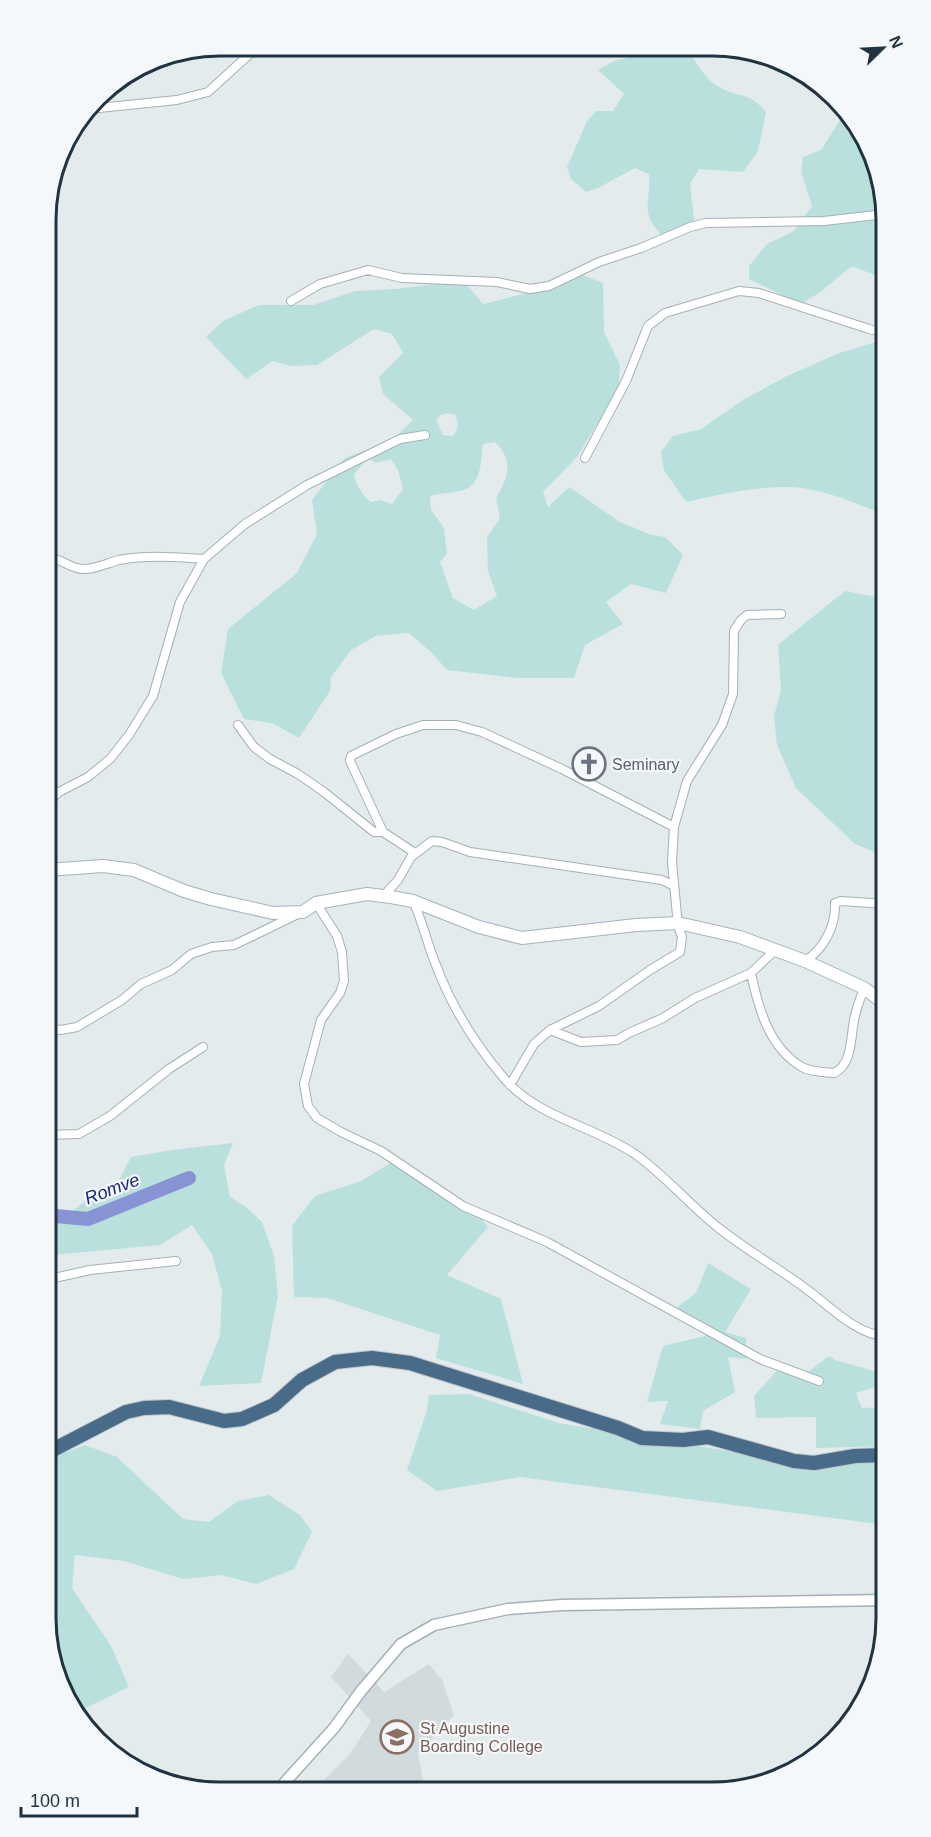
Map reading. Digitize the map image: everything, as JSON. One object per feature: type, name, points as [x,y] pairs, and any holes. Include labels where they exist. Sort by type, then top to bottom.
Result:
[{"type":"highway","points":[[55,1449],[126,1412],[144,1408],[169,1407],[224,1421],[242,1419],[274,1406],[302,1380],[335,1362],[372,1358],[410,1363],[618,1428],[642,1438],[683,1440],[708,1437],[794,1461],[814,1463],[855,1456],[875,1455]]},
{"type":"main road","points":[[56,869],[103,866],[134,870],[183,891],[273,913],[303,912],[316,903],[367,894],[391,897],[413,901],[480,927],[522,938],[678,922],[740,937],[804,961],[864,988],[875,997]]},
{"type":"street","points":[[99,108],[177,100],[208,92],[248,56]]},
{"type":"street","points":[[291,301],[320,284],[368,270],[402,278],[497,282],[530,289],[549,286],[600,262],[641,248],[690,227],[706,224],[824,222],[876,215]]},
{"type":"street","points":[[585,458],[626,381],[648,326],[665,313],[739,291],[759,293],[876,331]]},
{"type":"street","points":[[56,795],[88,777],[111,759],[129,735],[153,696],[180,602],[204,559],[245,524],[307,485],[400,438],[425,435]]},
{"type":"street","points":[[56,559],[72,567],[83,569],[143,557],[204,559]]},
{"type":"street","points":[[510,1085],[534,1044],[550,1029],[599,1006],[650,969],[681,952],[682,937],[678,922],[672,862],[674,827],[687,781],[722,725],[733,694],[735,631],[741,620],[747,615],[782,614]]},
{"type":"street","points":[[238,725],[254,747],[270,759],[298,774],[324,792],[374,832],[382,832],[416,853]]},
{"type":"street","points":[[382,832],[350,761],[351,756],[396,734],[423,725],[456,725],[482,732],[562,769],[674,827]]},
{"type":"street","points":[[391,897],[388,891],[398,880],[411,857],[432,841],[442,842],[470,852],[662,880],[674,886]]},
{"type":"street","points":[[413,901],[423,922],[435,963],[447,990],[469,1030],[510,1085],[537,1107],[606,1137],[636,1155],[720,1229],[789,1275],[852,1324],[875,1335]]},
{"type":"street","points":[[804,961],[816,954],[826,938],[836,915],[835,903],[841,901],[876,903]]},
{"type":"street","points":[[316,903],[337,936],[342,952],[344,981],[340,993],[321,1020],[304,1084],[308,1106],[317,1118],[381,1150],[463,1206],[547,1242],[760,1359],[819,1381]]},
{"type":"street","points":[[55,1029],[78,1027],[122,1000],[141,984],[172,970],[191,954],[212,947],[234,945],[303,912]]},
{"type":"street","points":[[550,1029],[581,1041],[617,1040],[663,1018],[695,998],[752,973],[774,951]]},
{"type":"street","points":[[752,973],[758,1003],[770,1032],[787,1054],[803,1068],[834,1073],[839,1071],[851,1048],[854,1016],[864,988]]},
{"type":"street","points":[[55,1135],[79,1134],[110,1116],[169,1069],[203,1047]]},
{"type":"street","points":[[55,1278],[90,1270],[176,1261]]},
{"type":"street","points":[[285,1782],[334,1728],[361,1691],[401,1644],[434,1625],[508,1609],[562,1605],[875,1600]]},
{"type":"shaded area","points":[[634,56],[692,56],[713,83],[751,99],[766,112],[758,151],[743,172],[699,169],[690,184],[694,220],[678,237],[666,239],[652,222],[648,209],[649,174],[635,168],[586,192],[571,179],[567,167],[587,121],[596,111],[613,111],[624,94],[598,70],[614,61]]},
{"type":"shaded area","points":[[841,119],[859,147],[872,188],[876,219],[876,276],[852,266],[819,293],[800,304],[749,279],[749,266],[767,244],[794,231],[812,206],[801,172],[803,157],[821,150]]},
{"type":"shaded area","points":[[580,274],[603,283],[604,332],[620,365],[618,402],[597,424],[577,457],[543,492],[548,507],[569,487],[620,522],[652,535],[665,537],[683,555],[666,593],[631,584],[606,602],[623,624],[585,645],[574,678],[516,678],[447,670],[409,633],[376,636],[351,650],[331,677],[330,691],[299,738],[272,723],[244,719],[221,673],[228,629],[297,573],[317,534],[312,500],[345,458],[394,439],[413,420],[383,394],[379,377],[403,353],[392,334],[374,329],[317,365],[290,366],[273,361],[246,379],[206,337],[223,321],[259,305],[313,305],[355,291],[397,289],[463,280],[483,304],[552,287]],"holes":[[[448,413],[455,415],[457,421],[458,426],[453,436],[443,435],[436,420]],[[495,442],[505,456],[508,469],[496,498],[500,518],[487,537],[488,571],[497,596],[474,610],[453,598],[440,562],[447,554],[444,528],[431,510],[430,496],[470,487],[477,477],[483,444]],[[368,458],[376,463],[391,459],[398,470],[403,489],[392,504],[380,500],[371,502],[360,490],[354,474]]]},
{"type":"shaded area","points":[[876,342],[876,511],[828,494],[792,487],[752,489],[686,502],[664,470],[661,452],[673,436],[701,429],[743,400],[785,377],[839,353]]},
{"type":"shaded area","points":[[845,591],[876,597],[876,853],[855,844],[796,788],[777,745],[774,716],[781,690],[778,645]]},
{"type":"shaded area","points":[[233,1143],[224,1165],[230,1197],[246,1207],[262,1222],[274,1256],[278,1296],[261,1383],[199,1386],[220,1336],[222,1291],[212,1254],[192,1225],[160,1245],[55,1255],[55,1225],[94,1194],[110,1197],[131,1157]]},
{"type":"shaded area","points":[[399,1158],[458,1198],[488,1227],[447,1275],[501,1299],[523,1384],[436,1358],[440,1335],[327,1298],[294,1297],[292,1226],[315,1196],[361,1181]]},
{"type":"shaded area","points":[[708,1263],[751,1289],[725,1332],[746,1338],[747,1359],[728,1357],[735,1392],[703,1411],[700,1429],[660,1424],[668,1401],[647,1402],[663,1346],[705,1336],[709,1325],[675,1309],[696,1293]]},
{"type":"shaded area","points":[[829,1356],[835,1360],[875,1371],[875,1387],[856,1393],[862,1408],[875,1407],[875,1446],[816,1448],[816,1417],[756,1418],[754,1396],[783,1364],[807,1373]]},
{"type":"shaded area","points":[[469,1394],[559,1423],[818,1466],[875,1456],[875,1524],[520,1477],[437,1491],[407,1470],[427,1410],[429,1395]]},
{"type":"shaded area","points":[[85,1445],[117,1457],[183,1519],[209,1522],[238,1501],[269,1495],[300,1515],[312,1532],[294,1569],[256,1584],[221,1575],[183,1579],[124,1561],[75,1555],[72,1588],[111,1646],[129,1687],[83,1709],[64,1670],[56,1628],[55,1456]]},
{"type":"shaded area","name":"St Augustine Boarding College","points":[[348,1654],[384,1692],[429,1664],[442,1680],[454,1715],[418,1753],[423,1782],[321,1782],[350,1754],[371,1721],[331,1677]]},
{"type":"waterway","name":"Romve","points":[[55,1216],[88,1219],[189,1178]]},
{"type":"place","name":"Seminary","points":[[589,764]]},
{"type":"place","name":"St Augustine Boarding College","points":[[397,1737]]}]
